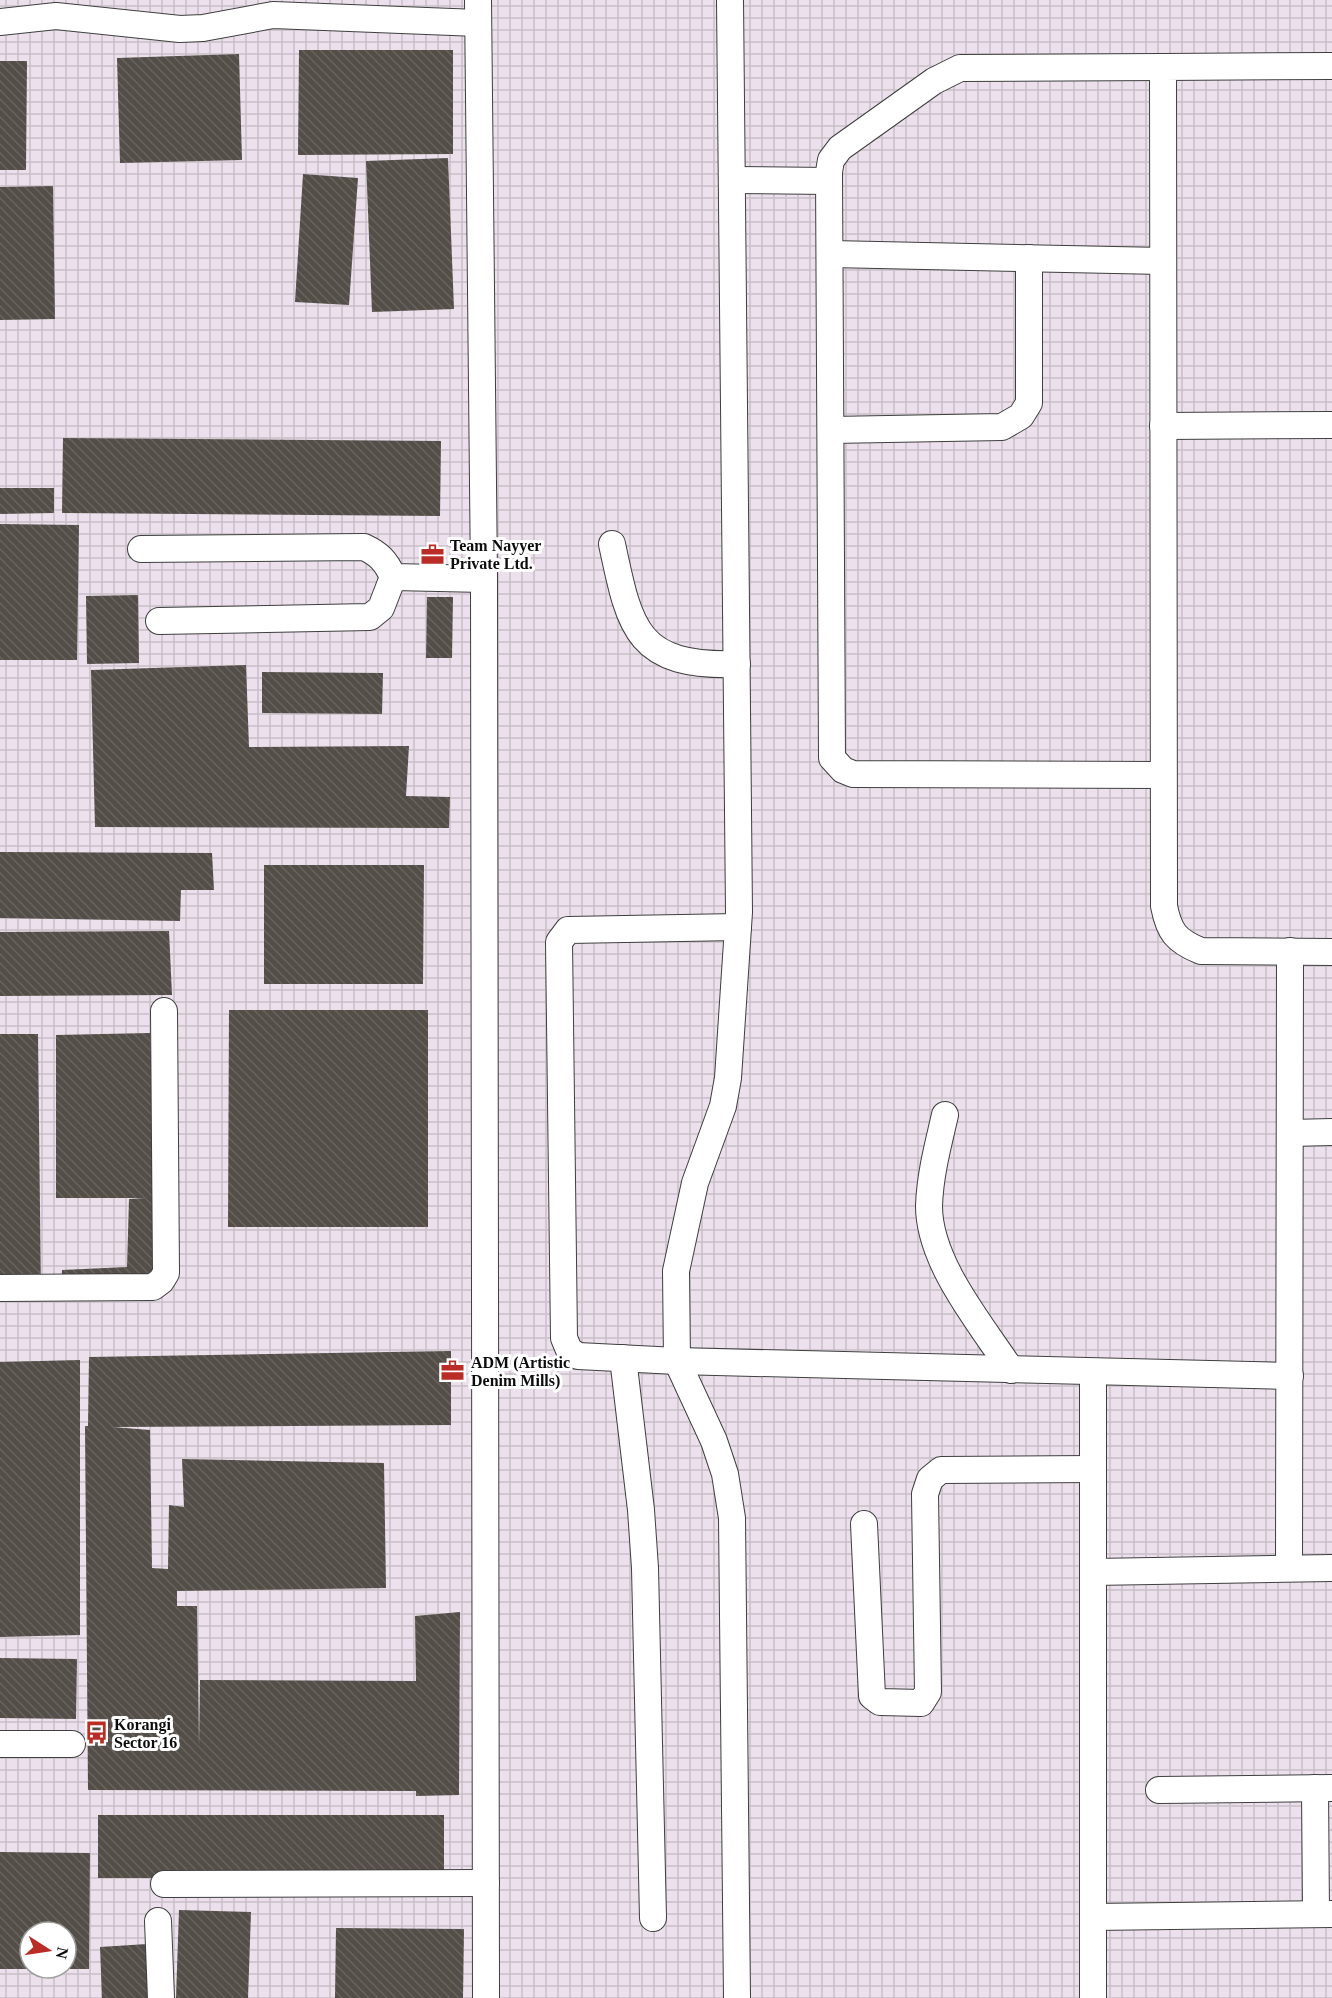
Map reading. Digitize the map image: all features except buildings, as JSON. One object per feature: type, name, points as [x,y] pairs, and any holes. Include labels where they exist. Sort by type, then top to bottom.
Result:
[{"type":"street","points":[[730,0],[738,927],[728,1078],[723,1106],[695,1183],[676,1270],[677,1361],[714,1441],[725,1474],[732,1518],[737,1998]]},
{"type":"street","points":[[0,22],[56,16],[150,27],[191,29],[273,15],[478,11],[484,579],[486,1998]]},
{"type":"street","points":[[1163,775],[853,774],[837,765],[832,758],[829,181],[831,160],[840,148],[934,81],[960,68],[1332,66]]},
{"type":"street","points":[[1163,68],[1163,775],[1164,906],[1168,927],[1183,944],[1201,951],[1332,952]]},
{"type":"street","points":[[732,180],[829,181]]},
{"type":"street","points":[[831,254],[1163,261]]},
{"type":"street","points":[[831,430],[1002,427],[1021,416],[1029,403],[1029,258]]},
{"type":"street","points":[[1163,426],[1332,425]]},
{"type":"street","points":[[612,544],[623,599],[636,631],[656,650],[682,662],[737,663]]},
{"type":"street","points":[[141,549],[364,547],[377,554],[387,564],[393,577],[381,608],[370,617],[159,621]]},
{"type":"street","points":[[393,577],[484,579]]},
{"type":"street","points":[[738,927],[568,930],[560,942],[564,1338],[569,1350],[578,1356],[677,1361],[1290,1376]]},
{"type":"street","points":[[1289,1568],[1290,951]]},
{"type":"street","points":[[0,1288],[153,1287],[166,1273],[164,1011]]},
{"type":"street","points":[[945,1115],[931,1179],[929,1209],[936,1243],[945,1268],[1011,1370]]},
{"type":"street","points":[[1290,1133],[1332,1132]]},
{"type":"street","points":[[622,1358],[642,1522],[653,1918]]},
{"type":"street","points":[[1092,1372],[1093,1998]]},
{"type":"street","points":[[864,1524],[872,1696],[880,1702],[921,1703],[928,1692],[925,1494],[930,1479],[941,1470],[1093,1469]]},
{"type":"street","points":[[1093,1572],[1332,1568]]},
{"type":"street","points":[[0,1744],[72,1744]]},
{"type":"street","points":[[1093,1917],[1324,1914],[1323,1788],[1159,1790]]},
{"type":"street","points":[[164,1884],[486,1883]]},
{"type":"street","points":[[158,1922],[161,1998]]},
{"type":"shaded area","points":[[0,0],[1332,0],[1332,1998],[0,1998]]},
{"type":"place","name":"Team Nayyer Private Ltd.","points":[[432,554]]},
{"type":"place","name":"ADM (Artistic Denim Mills)","points":[[453,1371]]},
{"type":"place","name":"Korangi Sector 16","points":[[96,1733]]}]
